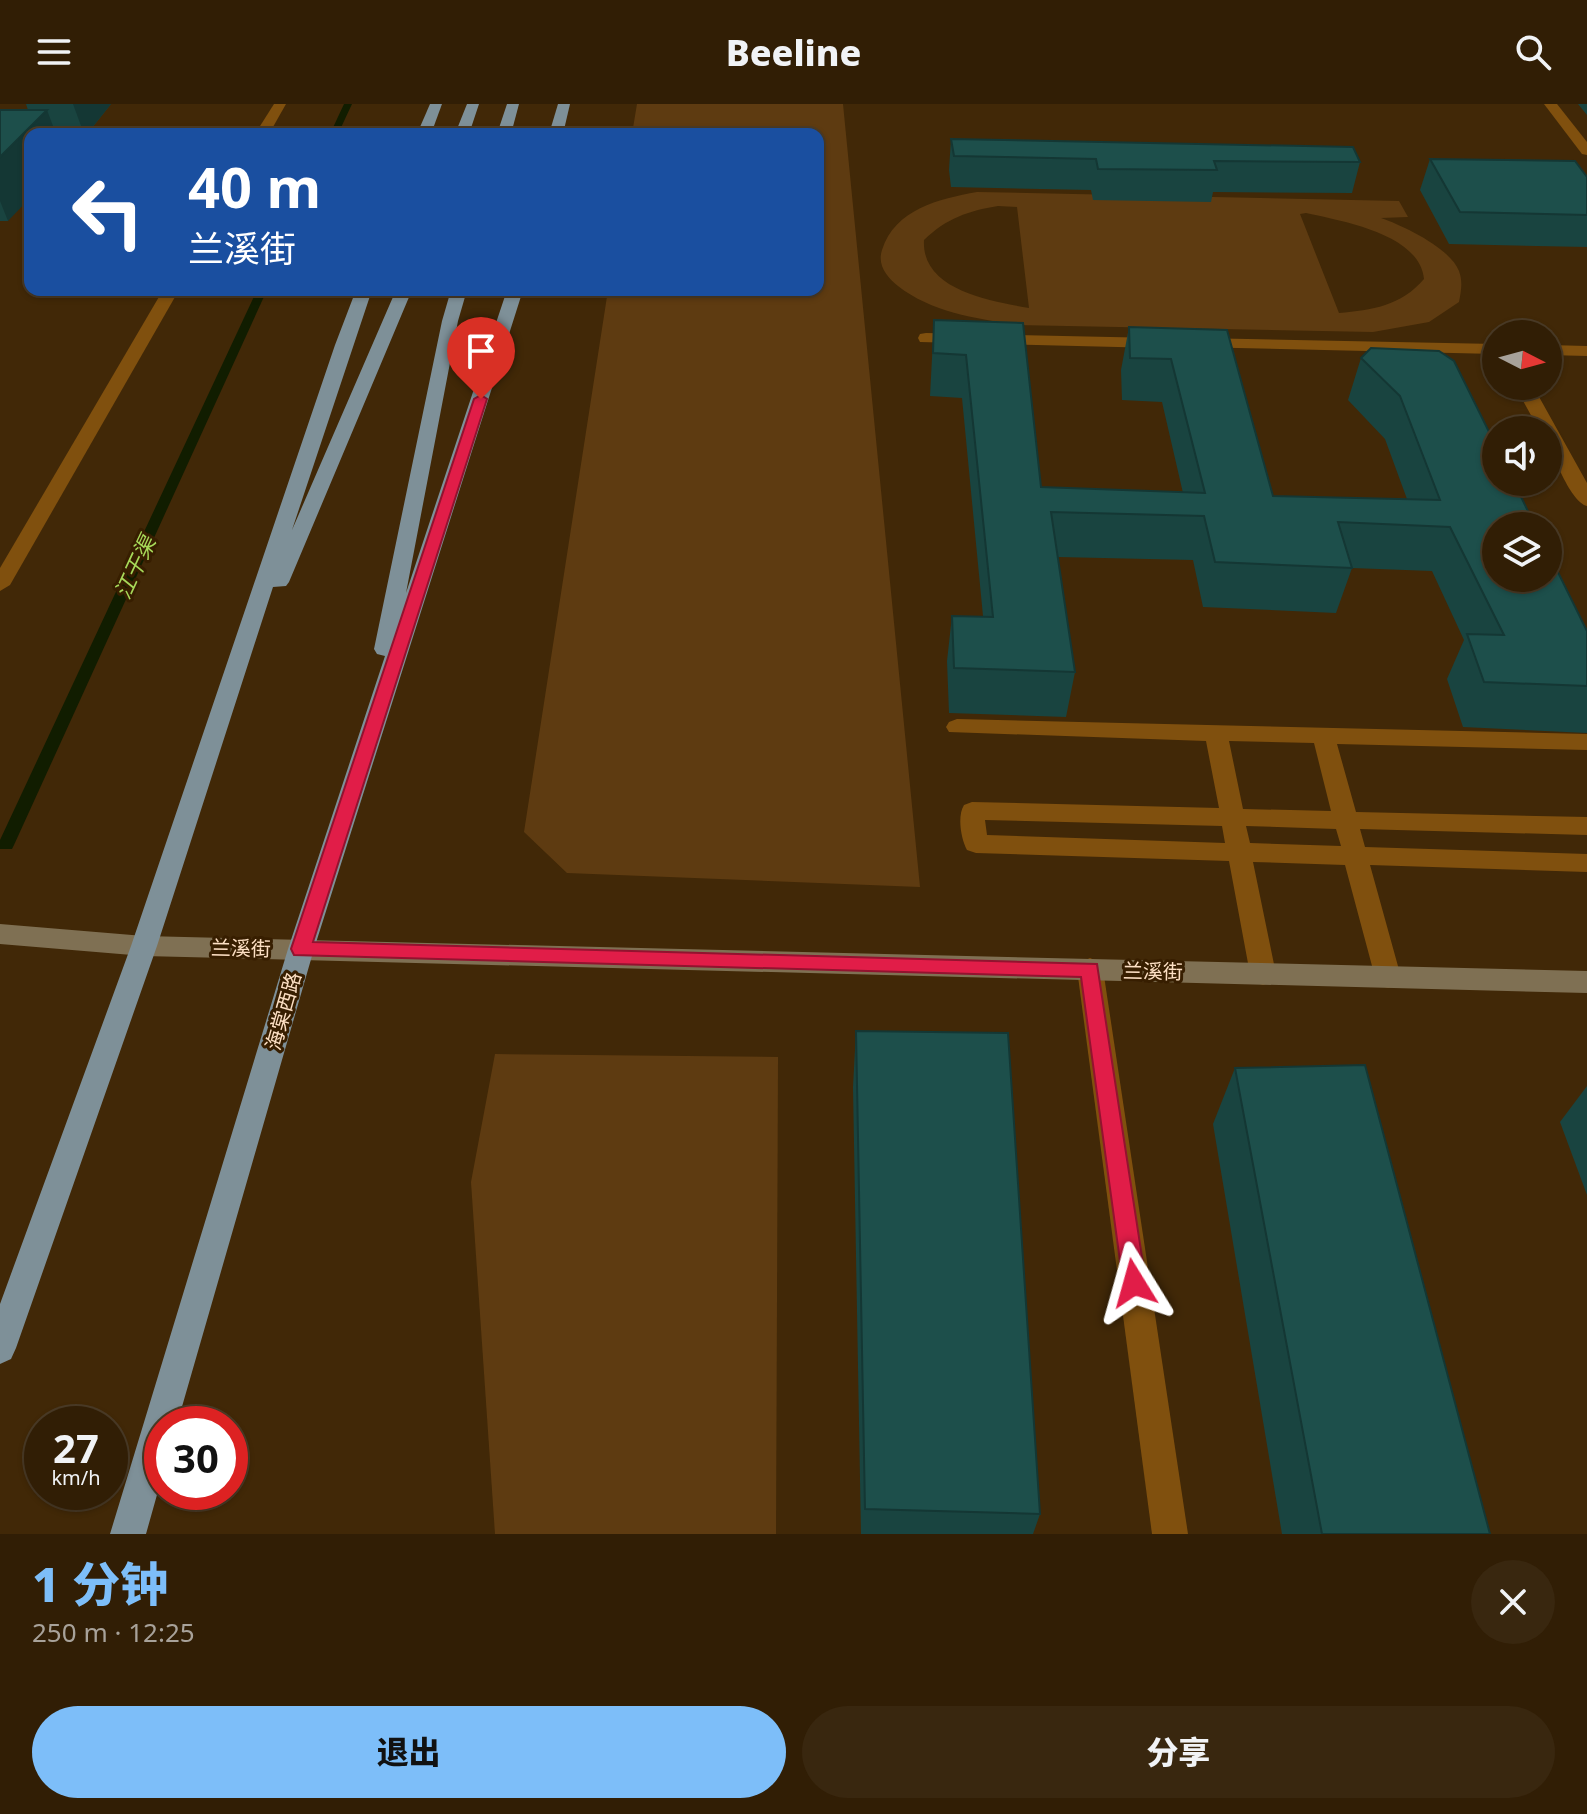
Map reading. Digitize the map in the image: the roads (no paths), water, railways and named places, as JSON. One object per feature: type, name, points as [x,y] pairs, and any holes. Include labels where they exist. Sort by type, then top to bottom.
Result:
[{"type":"main road","points":[[426,128],[436,104]]},
{"type":"main road","points":[[464,128],[473,104]]},
{"type":"main road","points":[[506,128],[513,104]]},
{"type":"main road","points":[[558,128],[564,104]]},
{"type":"main road","points":[[0,1348],[144,946],[362,296]]},
{"type":"main road","points":[[213,739],[401,296]]},
{"type":"main road","points":[[364,758],[457,296]]},
{"type":"main road","name":"海棠西路","points":[[128,1534],[301,949],[512,299]]},
{"type":"street","points":[[266,128],[280,104]]},
{"type":"street","points":[[1550,104],[1587,151]]},
{"type":"street","points":[[1567,126],[1587,126]]},
{"type":"street","points":[[0,585],[168,296]]},
{"type":"street","points":[[926,338],[1482,349]]},
{"type":"street","points":[[1562,350],[1587,351]]},
{"type":"street","points":[[1532,400],[1587,500]]},
{"type":"street","points":[[957,727],[1587,742]]},
{"type":"street","points":[[1216,733],[1263,974]]},
{"type":"street","points":[[1323,735],[1388,977]]},
{"type":"street","points":[[1587,826],[972,811],[976,844],[1587,863]]},
{"type":"street","name":"兰溪街","points":[[0,934],[144,946],[1587,982]]},
{"type":"street","points":[[1090,969],[1170,1534]]},
{"type":"waterway","name":"江干渠","points":[[337,128],[348,104]]},
{"type":"waterway","name":"江干渠","points":[[6,845],[259,296]]}]
